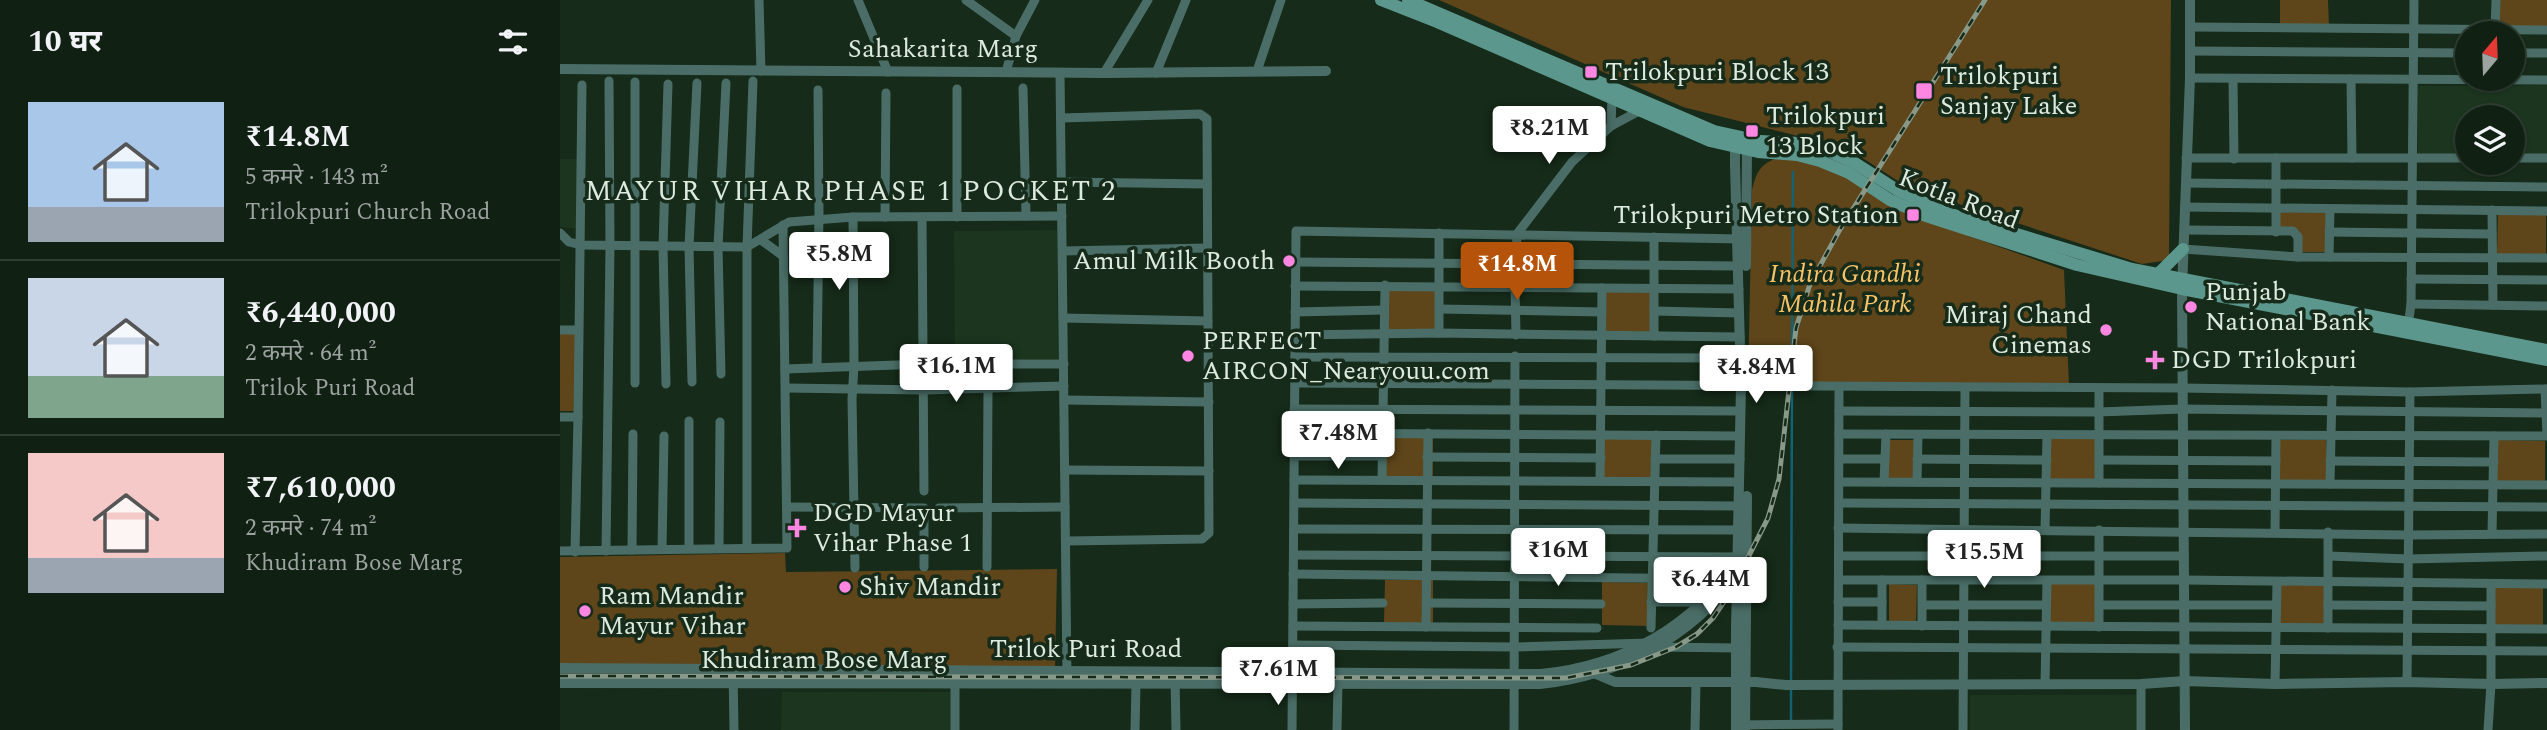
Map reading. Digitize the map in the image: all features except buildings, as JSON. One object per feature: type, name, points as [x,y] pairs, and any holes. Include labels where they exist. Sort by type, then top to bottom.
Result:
[{"type":"main road","name":"Kotla Road","points":[[1381,0],[1710,141],[1741,144],[1820,161],[1849,173],[1890,200],[1926,216],[2077,265],[2408,328],[2547,360]]},
{"type":"main road","name":"Kotla Road","points":[[1408,0],[1741,144],[1760,141],[1799,143],[1823,149],[1855,163],[1897,190],[1944,212],[2094,258],[2158,274],[2182,284]]},
{"type":"main road","points":[[2158,274],[2183,249]]},
{"type":"main road","name":"Kotla Road","points":[[2408,328],[2547,349]]},
{"type":"street","points":[[759,0],[761,71]]},
{"type":"street","points":[[858,0],[888,72]]},
{"type":"street","points":[[966,0],[1016,36]]},
{"type":"street","points":[[1006,72],[1016,36],[1035,0]]},
{"type":"street","points":[[1104,73],[1148,0]]},
{"type":"street","points":[[1156,74],[1186,0]]},
{"type":"street","points":[[1257,71],[1281,0]]},
{"type":"street","points":[[2185,730],[2182,284],[2190,78],[2190,0]]},
{"type":"street","points":[[2408,328],[2412,258],[2414,0]]},
{"type":"street","points":[[2495,21],[2496,0]]},
{"type":"street","points":[[2190,27],[2455,30]]},
{"type":"street","points":[[2525,30],[2547,30]]},
{"type":"street","points":[[2190,51],[2455,53]]},
{"type":"street","points":[[2525,53],[2547,53]]},
{"type":"street","name":"Sahakarita Marg","points":[[560,69],[1156,74],[1326,71]]},
{"type":"street","points":[[1060,73],[1067,677]]},
{"type":"street","points":[[2190,78],[2547,80]]},
{"type":"street","points":[[2234,79],[2234,159]]},
{"type":"street","points":[[2351,79],[2352,158]]},
{"type":"street","points":[[606,551],[609,81]]},
{"type":"street","points":[[747,548],[747,247],[753,81]]},
{"type":"street","points":[[635,82],[635,383]]},
{"type":"street","points":[[692,382],[689,246],[697,83]]},
{"type":"street","points":[[721,374],[719,247],[726,83]]},
{"type":"street","points":[[666,384],[663,246],[668,84]]},
{"type":"street","points":[[575,552],[582,85]]},
{"type":"street","points":[[1023,88],[1026,216]]},
{"type":"street","points":[[957,89],[957,217]]},
{"type":"street","points":[[817,368],[818,90]]},
{"type":"street","points":[[886,93],[886,217]]},
{"type":"street","points":[[1611,126],[1612,98]]},
{"type":"street","points":[[1516,335],[1514,287],[1517,234],[1572,162],[1611,126],[1639,111]]},
{"type":"street","points":[[1061,118],[1203,115],[1207,119],[1209,533],[1205,538],[1066,541]]},
{"type":"street","points":[[1740,682],[1733,576],[1744,386],[1741,144]]},
{"type":"street","points":[[2186,158],[2455,158]]},
{"type":"street","points":[[2276,158],[2276,232]]},
{"type":"street","points":[[2525,158],[2547,158]]},
{"type":"street","points":[[1062,182],[1207,184]]},
{"type":"street","points":[[2186,183],[2547,187]]},
{"type":"street","points":[[2185,207],[2547,211]]},
{"type":"street","points":[[2329,257],[2330,209]]},
{"type":"street","points":[[2492,210],[2493,306]]},
{"type":"street","points":[[560,233],[569,242],[581,245],[747,247],[789,222],[819,219],[1062,216]]},
{"type":"street","points":[[853,217],[855,568]]},
{"type":"street","points":[[922,217],[924,491]]},
{"type":"street","points":[[560,551],[787,548],[783,225]]},
{"type":"street","points":[[2185,230],[2296,233],[2298,257]]},
{"type":"street","points":[[1293,730],[1296,231],[1742,239]]},
{"type":"street","points":[[2329,232],[2492,234]]},
{"type":"street","points":[[1439,233],[1439,333]]},
{"type":"street","points":[[1654,237],[1654,336]]},
{"type":"street","points":[[1742,239],[1739,313],[1744,386],[1740,411],[1738,557],[1733,576],[1740,727],[1797,723],[1838,727],[1839,388]]},
{"type":"street","points":[[761,240],[783,256]]},
{"type":"street","points":[[1063,251],[1206,248]]},
{"type":"street","points":[[2183,249],[2298,257],[2547,258]]},
{"type":"street","points":[[1295,262],[1739,266]]},
{"type":"street","points":[[2411,279],[2547,280]]},
{"type":"street","points":[[1382,480],[1385,285]]},
{"type":"street","points":[[1295,286],[1739,289]]},
{"type":"street","points":[[1600,481],[1602,288]]},
{"type":"street","points":[[2411,304],[2547,306]]},
{"type":"street","points":[[1439,309],[1602,312]]},
{"type":"street","points":[[1295,312],[1384,310]]},
{"type":"street","points":[[1654,312],[1739,313]]},
{"type":"street","points":[[1063,318],[1208,321]]},
{"type":"street","points":[[560,330],[578,330]]},
{"type":"street","points":[[1295,335],[1439,333],[1740,337]]},
{"type":"street","points":[[1514,730],[1515,356]]},
{"type":"street","points":[[1295,357],[1740,358]]},
{"type":"street","points":[[785,369],[924,364],[1064,364]]},
{"type":"street","points":[[1295,383],[2182,388],[2410,392],[2546,389],[2547,435],[1839,434]]},
{"type":"street","points":[[786,388],[923,390],[1064,386]]},
{"type":"street","points":[[1963,730],[1965,388]]},
{"type":"street","points":[[987,567],[988,389]]},
{"type":"street","points":[[2099,389],[2099,483]]},
{"type":"street","points":[[2330,484],[2332,390]]},
{"type":"street","points":[[2407,682],[2410,392]]},
{"type":"street","points":[[1064,400],[1209,402]]},
{"type":"street","points":[[1294,409],[1740,411]]},
{"type":"street","points":[[1839,411],[2098,412],[2182,409],[2546,413]]},
{"type":"street","points":[[560,417],[578,417]]},
{"type":"street","points":[[689,421],[689,548]]},
{"type":"street","points":[[719,548],[720,422]]},
{"type":"street","points":[[1294,433],[1740,436]]},
{"type":"street","points":[[1426,626],[1428,433]]},
{"type":"street","points":[[632,550],[633,434]]},
{"type":"street","points":[[1884,482],[1886,434]]},
{"type":"street","points":[[1651,628],[1656,435]]},
{"type":"street","points":[[1917,482],[1918,435]]},
{"type":"street","points":[[2045,530],[2047,435]]},
{"type":"street","points":[[662,549],[664,436]]},
{"type":"street","points":[[2275,532],[2276,436]]},
{"type":"street","points":[[2492,533],[2494,436]]},
{"type":"street","points":[[1294,456],[1382,456]]},
{"type":"street","points":[[1427,457],[1601,458]]},
{"type":"street","points":[[1839,458],[1885,459]]},
{"type":"street","points":[[1655,459],[1740,459]]},
{"type":"street","points":[[1917,459],[2047,460]]},
{"type":"street","points":[[2099,460],[2276,461]]},
{"type":"street","points":[[2330,461],[2494,463]]},
{"type":"street","points":[[1065,470],[1209,471]]},
{"type":"street","points":[[1294,480],[1740,482]]},
{"type":"street","points":[[1839,482],[2547,485]]},
{"type":"street","points":[[1294,503],[1740,506]]},
{"type":"street","points":[[1839,503],[2547,507]]},
{"type":"street","points":[[787,507],[924,508],[925,567]]},
{"type":"street","points":[[939,508],[1065,507]]},
{"type":"street","points":[[1838,528],[2409,535],[2547,534]]},
{"type":"street","points":[[1294,529],[1739,530]]},
{"type":"street","points":[[2099,530],[2099,627]]},
{"type":"street","points":[[2328,532],[2328,628]]},
{"type":"street","points":[[1294,555],[1738,557]]},
{"type":"street","points":[[1839,556],[2184,556]]},
{"type":"street","points":[[2329,556],[2408,559],[2547,556]]},
{"type":"street","points":[[1293,574],[1653,578],[1733,576]]},
{"type":"street","points":[[1653,645],[1733,576]]},
{"type":"street","points":[[1293,678],[1514,680],[1560,672],[1593,670],[1653,645],[1697,620],[1733,576]]},
{"type":"street","points":[[1839,580],[2547,584]]},
{"type":"street","points":[[1882,580],[1882,625]]},
{"type":"street","points":[[1922,580],[1922,626]]},
{"type":"street","points":[[2045,684],[2047,581]]},
{"type":"street","points":[[2275,684],[2277,582]]},
{"type":"street","points":[[2488,730],[2491,584]]},
{"type":"street","points":[[1651,602],[1703,602]]},
{"type":"street","points":[[1838,602],[1882,602]]},
{"type":"street","points":[[1293,604],[1383,603]]},
{"type":"street","points":[[1427,603],[1601,604]]},
{"type":"street","points":[[1923,605],[2046,605]]},
{"type":"street","points":[[2099,605],[2276,605]]},
{"type":"street","points":[[2328,605],[2491,606]]},
{"type":"street","points":[[1838,625],[2547,629]]},
{"type":"street","points":[[1293,626],[1597,628]]},
{"type":"street","points":[[1293,645],[1653,645],[1738,648]]},
{"type":"street","points":[[1837,647],[2547,650]]},
{"type":"street","name":"Trilok Puri Road","points":[[560,668],[733,668],[1175,678]]},
{"type":"street","points":[[733,668],[734,730]]},
{"type":"street","points":[[1593,670],[1615,682],[1740,682],[1792,685],[2141,684],[2185,681],[2275,684],[2547,682]]},
{"type":"street","name":"Khudiram Bose Marg","points":[[560,682],[955,684],[1067,677],[1136,684],[1175,678],[1293,678],[1338,684],[1514,680]]},
{"type":"street","points":[[1175,678],[1176,730]]},
{"type":"street","points":[[1695,730],[1696,683]]},
{"type":"street","points":[[955,684],[955,730]]},
{"type":"street","points":[[1135,730],[1136,684]]},
{"type":"street","points":[[1337,730],[1338,684]]},
{"type":"street","points":[[2141,684],[2141,730]]},
{"type":"shaded area","points":[[2525,85],[2547,85],[2547,154],[2525,154],[2525,105],[2455,105],[2455,154],[2418,154],[2418,86],[2455,86],[2455,91],[2525,91]]},
{"type":"shaded area","points":[[560,159],[579,159],[579,229],[560,227]]},
{"type":"shaded area","points":[[1057,230],[1058,359],[955,359],[954,231]]},
{"type":"shaded area","points":[[782,692],[952,692],[952,730],[781,730]]},
{"type":"shaded area","points":[[1970,695],[2138,695],[2138,730],[1970,730]]},
{"type":"green space","points":[[1439,0],[2171,0],[2169,260],[2142,264],[1907,187],[1849,149],[1683,107]]},
{"type":"green space","points":[[2280,0],[2328,0],[2329,27],[2280,26]]},
{"type":"green space","points":[[2499,0],[2547,0],[2547,27],[2525,27],[2525,21],[2499,21]]},
{"type":"green space","name":"Indira Gandhi Mahila Park","points":[[1781,157],[1822,165],[1927,221],[2064,270],[2069,385],[1748,384],[1752,190],[1761,168]]},
{"type":"green space","points":[[2279,211],[2327,211],[2327,252],[2299,252],[2299,230],[2279,230]]},
{"type":"green space","points":[[2498,213],[2546,213],[2546,256],[2497,256]]},
{"type":"green space","points":[[1389,289],[1437,289],[1437,332],[1388,332]]},
{"type":"green space","points":[[1604,291],[1653,291],[1653,334],[1604,334]]},
{"type":"green space","points":[[560,333],[580,333],[580,411],[560,411]]},
{"type":"green space","points":[[1384,435],[1433,436],[1433,479],[1384,478]]},
{"type":"green space","points":[[1604,437],[1652,437],[1652,480],[1603,479]]},
{"type":"green space","points":[[2050,439],[2098,439],[2098,482],[2049,481]]},
{"type":"green space","points":[[1888,440],[1915,440],[1915,479],[1887,479]]},
{"type":"green space","points":[[2278,440],[2326,440],[2327,483],[2278,482]]},
{"type":"green space","points":[[2497,440],[2545,441],[2545,484],[2496,483]]},
{"type":"green space","points":[[785,553],[786,572],[1057,569],[1055,669],[560,666],[560,557]]},
{"type":"green space","points":[[1385,580],[1433,580],[1433,623],[1384,623]]},
{"type":"green space","points":[[1602,582],[1650,583],[1651,626],[1602,625]]},
{"type":"green space","points":[[2049,583],[2097,583],[2097,626],[2048,626]]},
{"type":"green space","points":[[1889,584],[1917,585],[1916,624],[1889,623]]},
{"type":"green space","points":[[2278,585],[2326,585],[2326,628],[2278,628]]},
{"type":"green space","points":[[2495,586],[2543,587],[2543,630],[2494,629]]},
{"type":"waterway","points":[[1792,382],[1793,172]]},
{"type":"waterway","points":[[1791,683],[1792,388]]},
{"type":"waterway","points":[[1791,689],[1791,721]]},
{"type":"railway","points":[[560,676],[1566,678],[1631,665],[1676,647],[1697,634],[1713,618],[1730,593],[1768,518],[1779,479],[1796,328],[1810,284],[1839,231],[1985,0]]},
{"type":"place","name":"Trilokpuri Block 13","points":[[1591,72]]},
{"type":"place","name":"Trilokpuri Sanjay Lake","points":[[1924,91]]},
{"type":"place","name":"Trilokpuri 13 Block","points":[[1752,131]]},
{"type":"place","name":"Trilokpuri Metro Station","points":[[1913,215]]},
{"type":"place","name":"Amul Milk Booth","points":[[1289,261]]},
{"type":"place","name":"Punjab National Bank","points":[[2191,307]]},
{"type":"place","name":"Miraj Chand Cinemas","points":[[2106,330]]},
{"type":"place","name":"PERFECT AIRCON_Nearyouu.com","points":[[1188,356]]},
{"type":"place","name":"DGD Trilokpuri","points":[[2155,360]]},
{"type":"place","name":"DGD Mayur Vihar Phase 1","points":[[797,528]]},
{"type":"place","name":"Shiv Mandir","points":[[845,587]]},
{"type":"place","name":"Ram Mandir Mayur Vihar","points":[[585,611]]},
{"type":"district","name":"MAYUR VIHAR PHASE 1 POCKET 2","points":[[851,191]]}]
